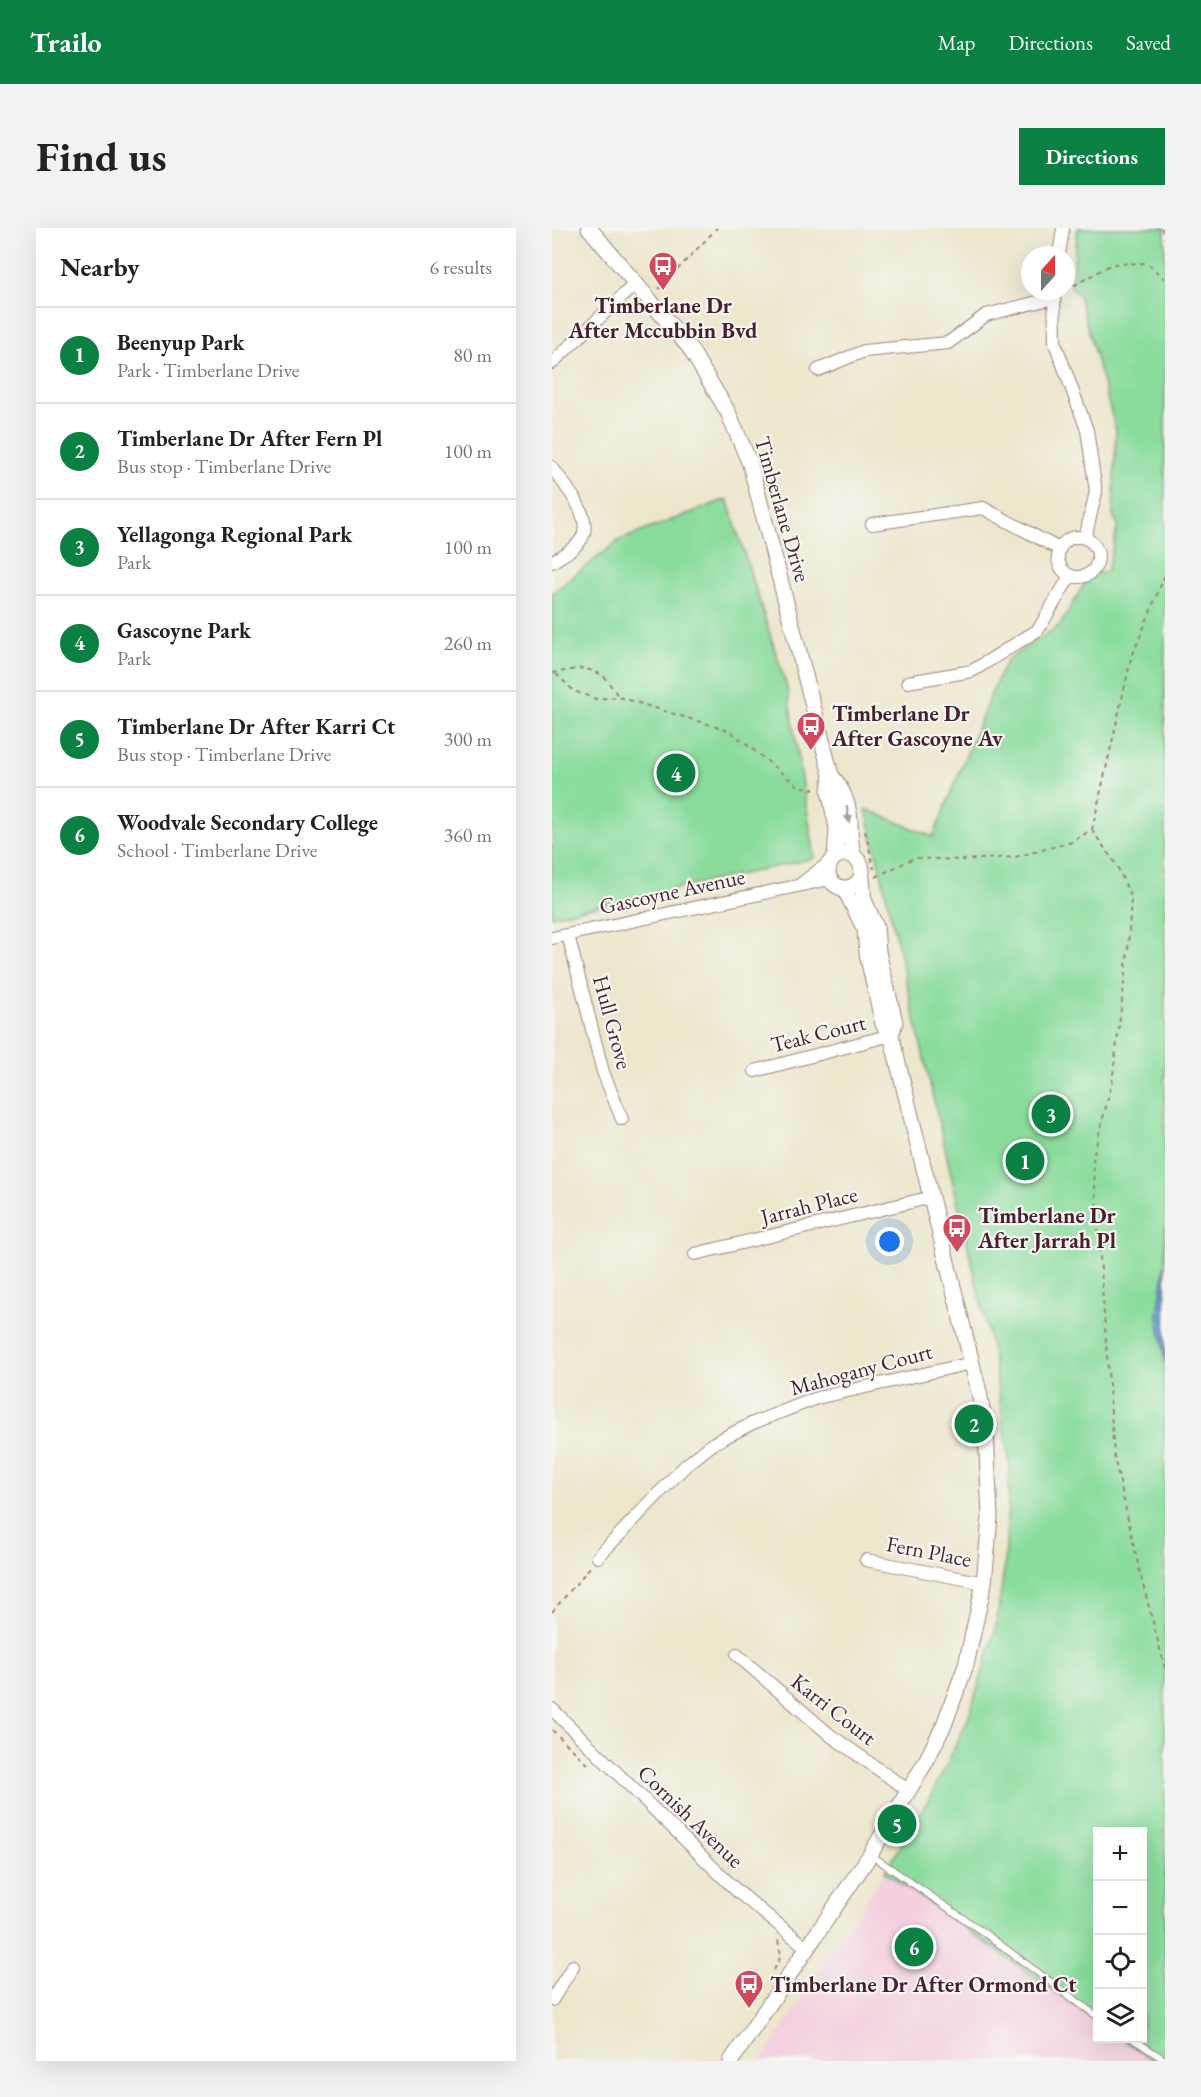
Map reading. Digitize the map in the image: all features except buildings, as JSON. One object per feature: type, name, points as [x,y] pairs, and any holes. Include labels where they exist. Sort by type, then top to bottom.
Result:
[{"type":"street","name":"Timberlane Drive","points":[[589,228],[689,347],[712,382],[750,464],[831,775],[829,791],[837,828],[833,859]]},
{"type":"street","points":[[1060,246],[1063,228]]},
{"type":"street","points":[[552,363],[636,283]]},
{"type":"street","points":[[818,370],[864,351],[948,343],[986,315],[1035,300]]},
{"type":"street","points":[[1054,300],[1055,343],[1087,430],[1096,492],[1085,538]]},
{"type":"street","points":[[552,467],[582,514],[585,526],[582,538],[572,549],[552,562]]},
{"type":"street","points":[[872,524],[983,508],[1059,549]]},
{"type":"street","points":[[1085,538],[1091,541],[1098,553],[1096,567],[1086,576],[1070,576],[1060,566],[1059,549],[1069,539],[1085,538]]},
{"type":"street","points":[[908,682],[972,671],[1038,630],[1070,576]]},
{"type":"street","name":"Timberlane Drive","points":[[831,775],[840,787],[849,811],[850,843],[854,856]]},
{"type":"street","points":[[730,2061],[870,1855],[930,1754],[957,1691],[973,1638],[984,1583],[990,1517],[986,1431],[932,1197],[891,1035],[883,1024],[867,954],[865,930],[844,888],[830,879],[828,870],[833,859],[844,854],[854,856],[863,868],[864,900],[876,927],[878,952],[895,1022],[891,1035]]},
{"type":"street","name":"Gascoyne Avenue","points":[[801,884],[833,859]]},
{"type":"street","points":[[844,888],[855,886],[862,878]]},
{"type":"street","name":"Gascoyne Avenue","points":[[552,938],[830,879]]},
{"type":"street","name":"Hull Grove","points":[[568,935],[603,1072],[622,1119]]},
{"type":"street","name":"Teak Court","points":[[755,1071],[891,1035]]},
{"type":"street","name":"Jarrah Place","points":[[695,1254],[932,1197]]},
{"type":"street","name":"Mahogany Court","points":[[598,1557],[685,1466],[714,1443],[753,1423],[817,1398],[972,1363]]},
{"type":"street","name":"Fern Place","points":[[867,1560],[984,1583]]},
{"type":"street","name":"Karri Court","points":[[737,1654],[830,1736],[909,1791]]},
{"type":"street","name":"Cornish Avenue","points":[[552,1709],[737,1891],[807,1947]]},
{"type":"street","points":[[552,2000],[573,1966]]},
{"type":"lane","points":[[870,1855],[983,1932],[1093,2013]]},
{"type":"lane","points":[[1139,2043],[1165,2060]]},
{"type":"path","points":[[648,296],[657,290],[717,228]]},
{"type":"path","points":[[1162,228],[1165,239]]},
{"type":"path","points":[[1075,285],[1113,264],[1147,263],[1165,279]]},
{"type":"path","points":[[865,831],[875,877],[914,858],[963,860],[1015,857],[1072,842],[1092,830],[1131,659],[1165,575]]},
{"type":"path","points":[[554,674],[584,668],[603,675],[619,697]]},
{"type":"path","points":[[554,674],[574,691],[596,699],[619,697],[730,731],[798,786],[819,789]]},
{"type":"path","points":[[1092,830],[1118,866],[1131,897],[1128,951],[1112,1083],[1093,1156],[1114,1456],[1140,1574],[1165,1668]]},
{"type":"path","points":[[552,1612],[598,1557]]},
{"type":"shaded area","points":[[885,1872],[1093,2018],[1093,2043],[1128,2043],[1154,2061],[761,2061]]},
{"type":"green space","points":[[1078,228],[1165,228],[1165,2061],[1154,2061],[1128,2043],[1147,2043],[1147,1827],[1093,1827],[1093,2018],[885,1872],[932,1794],[967,1722],[995,1632],[1005,1563],[1010,1467],[992,1350],[866,809],[933,837],[1007,660],[1060,625],[1090,574],[1107,572],[1118,525],[1113,515],[1116,430],[1079,296],[1075,292],[1075,253]]},
{"type":"green space","points":[[727,499],[787,688],[815,858],[552,916],[552,593],[620,540]]},
{"type":"water","points":[[1165,1263],[1165,1364],[1158,1315]]},
{"type":"place","name":"Timberlane Dr After Mccubbin Bvd","points":[[663,292]]},
{"type":"place","name":"Timberlane Dr After Gascoyne Av","points":[[811,752]]},
{"type":"place","name":"Gascoyne Park","points":[[676,773]]},
{"type":"place","name":"Yellagonga Regional Park","points":[[1051,1114]]},
{"type":"place","name":"Beenyup Park","points":[[1025,1161]]},
{"type":"place","name":"Timberlane Dr After Jarrah Pl","points":[[957,1254]]},
{"type":"place","name":"Timberlane Dr After Fern Pl","points":[[974,1424]]},
{"type":"place","name":"Timberlane Dr After Karri Ct","points":[[897,1824]]},
{"type":"place","name":"Woodvale Secondary College","points":[[914,1947]]},
{"type":"place","name":"Timberlane Dr After Ormond Ct","points":[[749,2010]]}]
